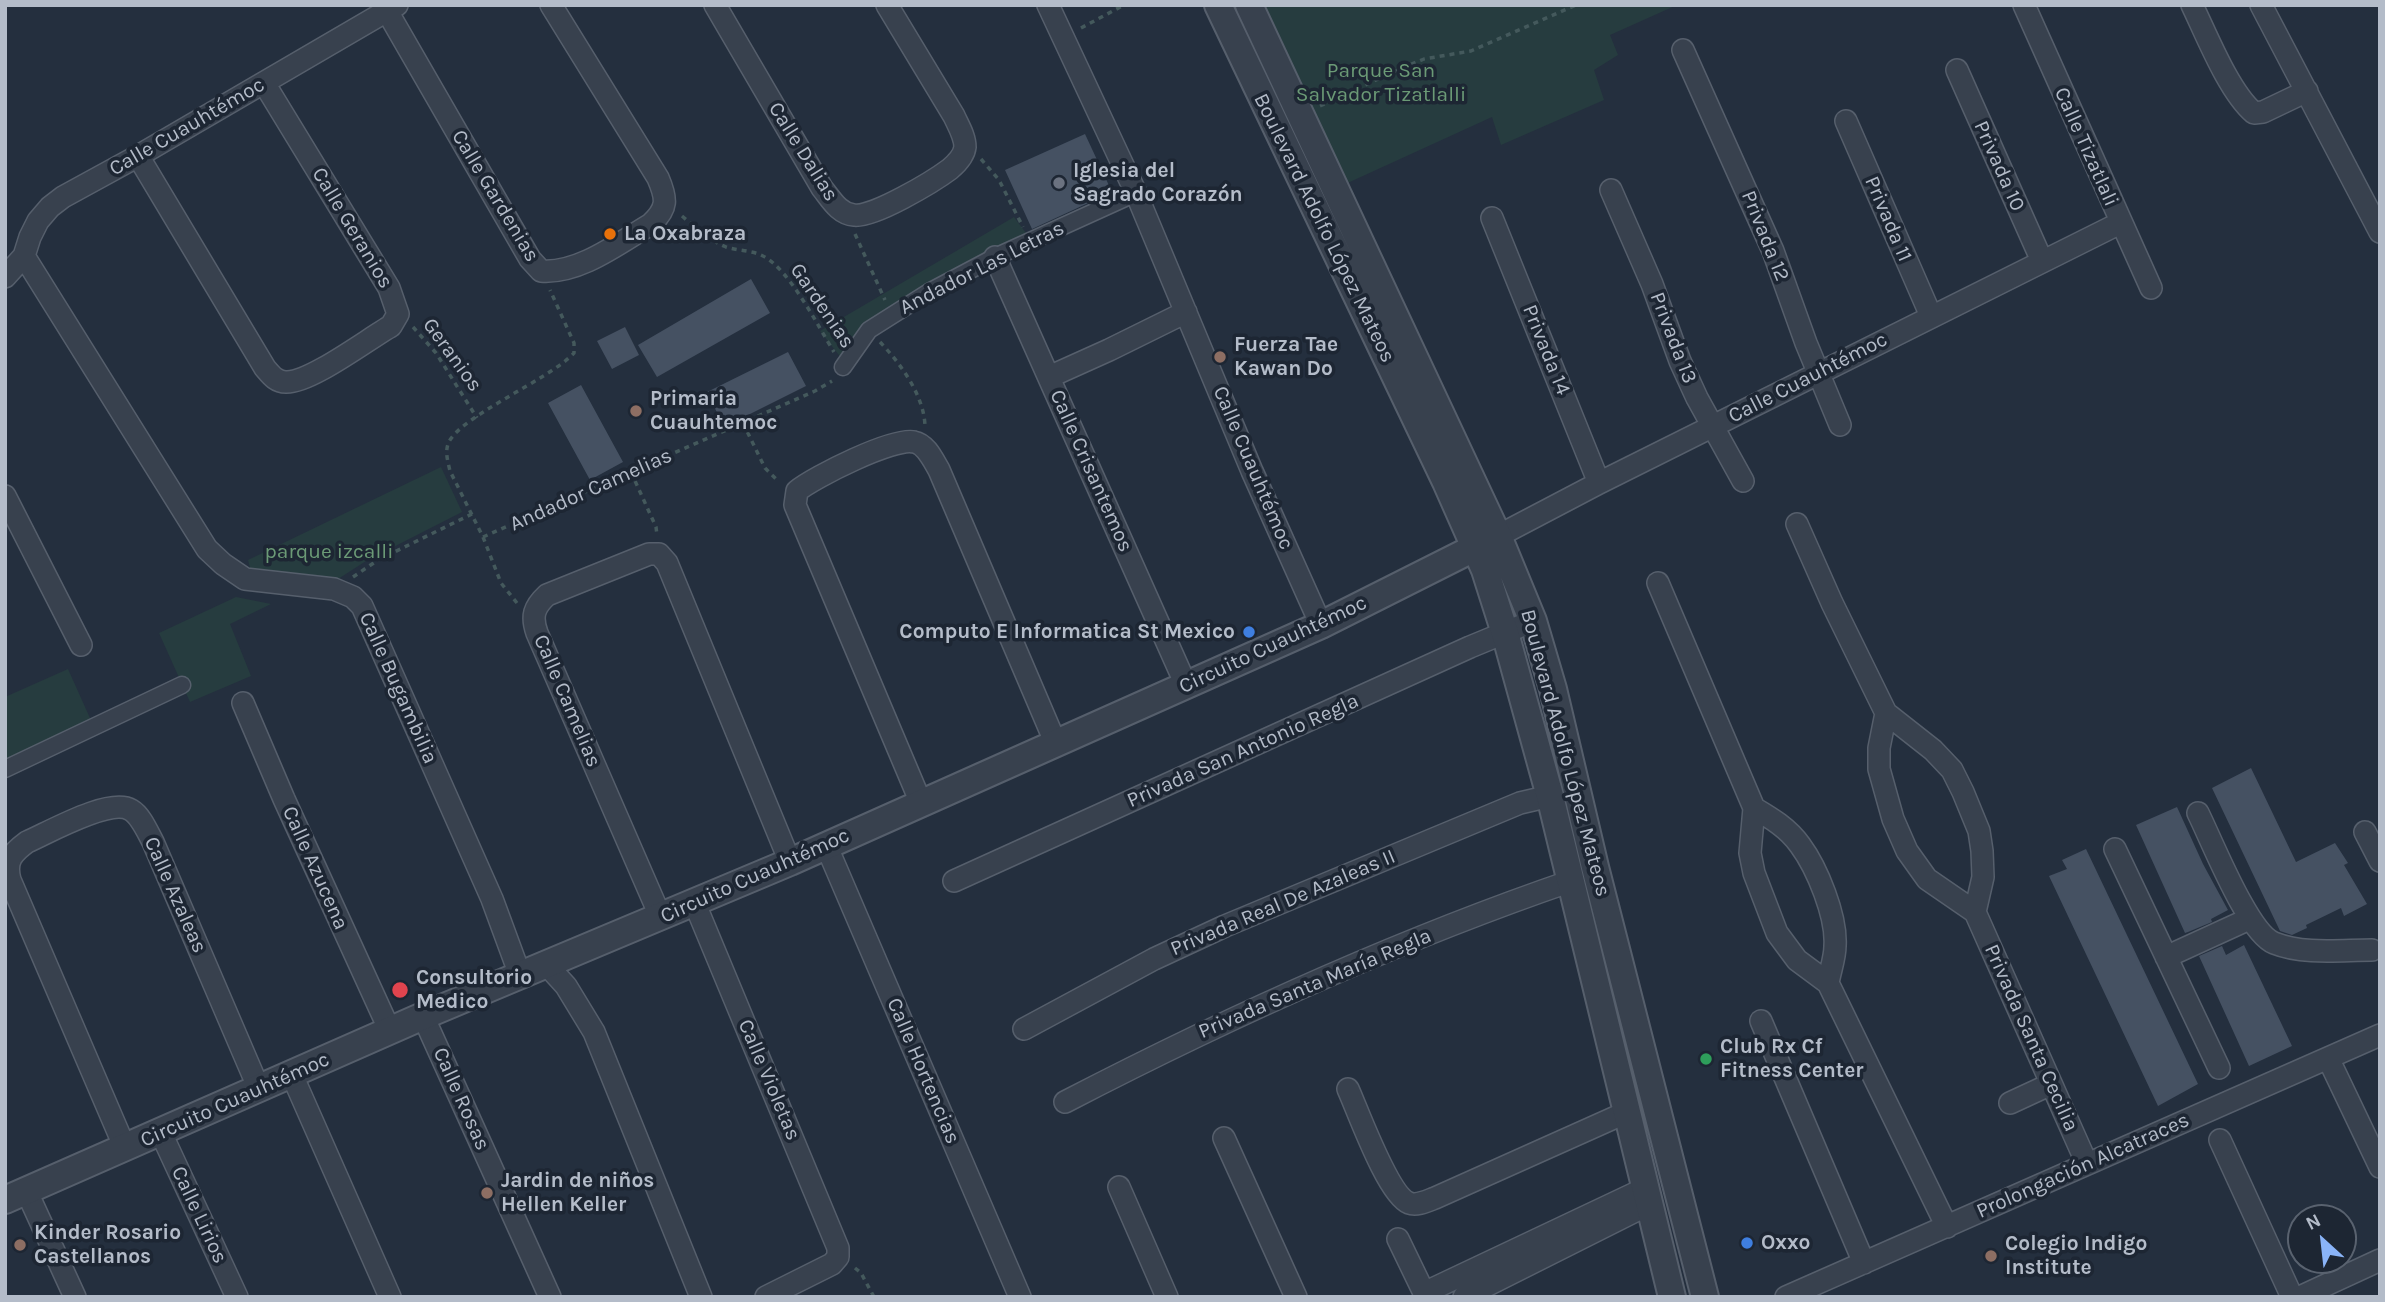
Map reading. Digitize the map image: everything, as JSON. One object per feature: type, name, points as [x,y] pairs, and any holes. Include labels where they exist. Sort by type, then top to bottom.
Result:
[{"type":"street","points":[[551,5],[658,178],[665,202]]},
{"type":"street","name":"Calle Dalias","points":[[715,5],[822,188],[845,213],[857,216],[897,201],[950,169],[960,159],[965,147]]},
{"type":"street","points":[[887,5],[954,116],[963,135],[965,147]]},
{"type":"street","name":"Calle Cuauhtémoc","points":[[1048,5],[1136,193],[1252,471],[1321,625]]},
{"type":"street","name":"Boulevard Adolfo López Mateos","points":[[1218,5],[1249,72],[1487,542],[1533,621],[1553,689],[1598,880],[1705,1297]]},
{"type":"street","name":"Boulevard Adolfo López Mateos","points":[[1249,5],[1487,542],[1496,601],[1550,796],[1672,1297]]},
{"type":"street","name":"Calle Tizatlali","points":[[2024,5],[2151,288]]},
{"type":"street","points":[[2192,5],[2235,91],[2246,107],[2254,113],[2263,113],[2307,91]]},
{"type":"street","points":[[2261,5],[2380,232]]},
{"type":"street","name":"Calle Gardenias","points":[[392,8],[519,240],[541,271],[571,269],[651,224],[661,215],[665,202]]},
{"type":"street","name":"Calle Cuauhtémoc","points":[[5,276],[24,256],[30,237],[50,207],[63,197],[392,8]]},
{"type":"street","name":"Privada 12","points":[[1683,50],[1773,251],[1840,425]]},
{"type":"street","points":[[1249,72],[1275,61]]},
{"type":"street","name":"Privada 10","points":[[1957,70],[2042,261]]},
{"type":"street","name":"Calle Geranios","points":[[138,156],[273,378],[284,382],[306,378],[391,326],[398,314],[389,288],[264,83]]},
{"type":"street","name":"Privada 11","points":[[1846,121],[1931,316]]},
{"type":"street","name":"Privada 13","points":[[1611,190],[1652,284],[1680,360],[1743,481]]},
{"type":"street","name":"Andador Las Letras","points":[[869,330],[929,292],[995,257],[1136,193]]},
{"type":"street","name":"Privada 14","points":[[1492,218],[1599,483]]},
{"type":"street","name":"Calle Cuauhtémoc","points":[[1487,542],[1712,426],[2120,223]]},
{"type":"street","name":"Calle Bugambilia","points":[[24,256],[207,549],[245,579],[334,589],[353,597],[368,617],[492,899],[520,975]]},
{"type":"street","name":"Calle Crisantemos","points":[[995,257],[1186,685]]},
{"type":"street","points":[[1049,377],[1186,312]]},
{"type":"street","points":[[843,367],[869,330]]},
{"type":"street","points":[[921,803],[799,517],[794,498],[797,491],[818,476],[896,443],[913,441],[923,446],[939,470],[1056,744]]},
{"type":"street","points":[[5,496],[81,645]]},
{"type":"street","points":[[1797,524],[1832,604],[1886,713],[1933,750],[1952,770],[1963,792],[1979,831],[1982,851],[1983,877],[1975,912],[1927,879],[1907,851],[1893,819],[1879,769],[1879,748],[1886,713]]},
{"type":"street","name":"Circuito Cuauhtémoc","points":[[16,1195],[423,1016],[695,904],[1056,744],[1321,625],[1487,542]]},
{"type":"street","points":[[659,554],[671,571],[790,862]]},
{"type":"street","name":"Calle Camelias","points":[[659,554],[638,557],[547,595],[538,603],[533,621],[661,918]]},
{"type":"street","points":[[1658,583],[1754,808],[1750,853],[1754,873],[1777,933],[1797,960],[1828,983],[1947,1227]]},
{"type":"street","name":"Privada San Antonio Regla","points":[[954,881],[1533,621]]},
{"type":"street","points":[[5,769],[182,685]]},
{"type":"street","name":"Calle Azucena","points":[[243,702],[284,799],[390,1031]]},
{"type":"street","name":"Privada Real De Azaleas II","points":[[1024,1030],[1154,959],[1225,926],[1520,803],[1550,796]]},
{"type":"street","name":"Calle Azaleas","points":[[125,1148],[10,880],[7,869],[9,860],[27,842],[105,808],[120,806],[132,810],[153,842],[259,1089]]},
{"type":"street","points":[[1754,808],[1779,823],[1793,837],[1816,873],[1831,915],[1836,944],[1828,983]]},
{"type":"street","points":[[2198,813],[2249,919],[2261,935],[2274,943],[2306,950],[2377,952]]},
{"type":"street","points":[[2365,832],[2380,861]]},
{"type":"street","name":"Calle Hortencias","points":[[826,845],[1013,1295]]},
{"type":"street","points":[[2115,849],[2219,1068]]},
{"type":"street","name":"Privada Santa María Regla","points":[[1065,1102],[1197,1034],[1301,986],[1571,881]]},
{"type":"street","name":"Calle Violetas","points":[[695,904],[834,1233],[838,1257]]},
{"type":"street","name":"Privada Santa Cecilia","points":[[1975,912],[2087,1164]]},
{"type":"street","points":[[2166,957],[2249,919]]},
{"type":"street","points":[[546,964],[566,986],[594,1032],[701,1297]]},
{"type":"street","name":"Calle Rosas","points":[[423,1016],[550,1297]]},
{"type":"street","points":[[1761,1021],[1864,1263]]},
{"type":"street","name":"Prolongación Alcatraces","points":[[1786,1297],[2380,1035]]},
{"type":"street","points":[[2328,1058],[2373,1135],[2380,1167]]},
{"type":"street","points":[[292,1075],[390,1297]]},
{"type":"street","points":[[2010,1102],[2051,1084]]},
{"type":"street","points":[[1348,1089],[1388,1179],[1410,1204],[1435,1198],[1627,1112]]},
{"type":"street","name":"Calle Lirios","points":[[161,1133],[237,1297]]},
{"type":"street","points":[[1224,1138],[1296,1297]]},
{"type":"street","points":[[2220,1140],[2292,1297]]},
{"type":"street","points":[[1119,1187],[1167,1297]]},
{"type":"street","points":[[16,1195],[75,1297]]},
{"type":"street","points":[[1398,1239],[1425,1295],[1648,1196]]},
{"type":"street","points":[[1464,1297],[1648,1196]]},
{"type":"street","points":[[766,1297],[832,1264],[838,1257]]},
{"type":"street","points":[[2300,1297],[2380,1260]]},
{"type":"path","points":[[1063,38],[1124,5]]},
{"type":"path","points":[[1299,116],[1424,59],[1471,51],[1576,5]]},
{"type":"path","points":[[965,147],[989,166],[999,180],[1031,241]]},
{"type":"path","name":"Gardenias","points":[[665,202],[710,239],[728,248],[762,255],[775,264],[788,279],[843,367]]},
{"type":"path","points":[[845,213],[892,314]]},
{"type":"path","points":[[534,613],[518,605],[501,583],[447,460],[448,444],[464,424],[557,368],[574,354],[574,343],[541,271]]},
{"type":"path","name":"Geranios","points":[[398,314],[436,353],[477,418]]},
{"type":"path","points":[[869,330],[908,376],[925,422],[923,446]]},
{"type":"path","name":"Andador Camelias","points":[[483,537],[829,384],[843,367]]},
{"type":"path","points":[[743,422],[765,468],[794,498]]},
{"type":"path","points":[[631,472],[656,527],[659,554]]},
{"type":"path","points":[[334,589],[378,560],[472,514]]},
{"type":"path","points":[[838,1257],[861,1273],[874,1297]]},
{"type":"green space","name":"Parque San Salvador Tizatlalli","points":[[1264,5],[1677,5],[1610,35],[1618,55],[1594,70],[1604,100],[1501,145],[1492,117],[1341,186]]},
{"type":"green space","points":[[1014,217],[1029,237],[893,307],[842,359],[820,331]]},
{"type":"green space","name":"parque izcalli","points":[[441,467],[462,512],[366,561],[335,581],[251,572],[248,560]]},
{"type":"green space","points":[[236,597],[271,604],[230,624],[251,676],[190,702],[159,633]]},
{"type":"green space","points":[[68,669],[94,727],[5,766],[5,697]]},
{"type":"building","name":"Iglesia del Sagrado Corazón","points":[[1085,134],[1112,192],[1032,229],[1005,170]]},
{"type":"building","points":[[751,279],[770,313],[657,377],[638,345]]},
{"type":"building","points":[[625,327],[639,355],[612,369],[597,341]]},
{"type":"building","points":[[788,352],[806,386],[724,427],[707,392]]},
{"type":"building","points":[[581,385],[623,462],[590,480],[548,403]]},
{"type":"building","points":[[2251,768],[2296,862],[2335,843],[2348,863],[2344,865],[2367,904],[2344,916],[2341,908],[2292,935],[2280,931],[2212,788]]},
{"type":"building","points":[[2177,807],[2228,910],[2211,919],[2212,922],[2185,933],[2136,825]]},
{"type":"building","points":[[2086,849],[2198,1084],[2158,1106],[2049,876],[2067,869],[2062,860]]},
{"type":"building","points":[[2244,945],[2292,1046],[2249,1066],[2199,956],[2222,946],[2226,955]]},
{"type":"place","name":"Iglesia del Sagrado Corazón","points":[[1059,183]]},
{"type":"place","name":"La Oxabraza","points":[[610,234]]},
{"type":"place","name":"Fuerza Tae Kawan Do","points":[[1220,357]]},
{"type":"place","name":"Primaria Cuauhtemoc","points":[[636,411]]},
{"type":"place","name":"Computo E Informatica St Mexico","points":[[1249,632]]},
{"type":"place","name":"Consultorio Medico","points":[[400,990]]},
{"type":"place","name":"Club Rx Cf Fitness Center","points":[[1706,1059]]},
{"type":"place","name":"Jardin de niños Hellen Keller","points":[[487,1193]]},
{"type":"place","name":"Oxxo","points":[[1747,1243]]},
{"type":"place","name":"Kinder Rosario Castellanos","points":[[20,1245]]},
{"type":"place","name":"Colegio Indigo Institute","points":[[1991,1256]]}]
